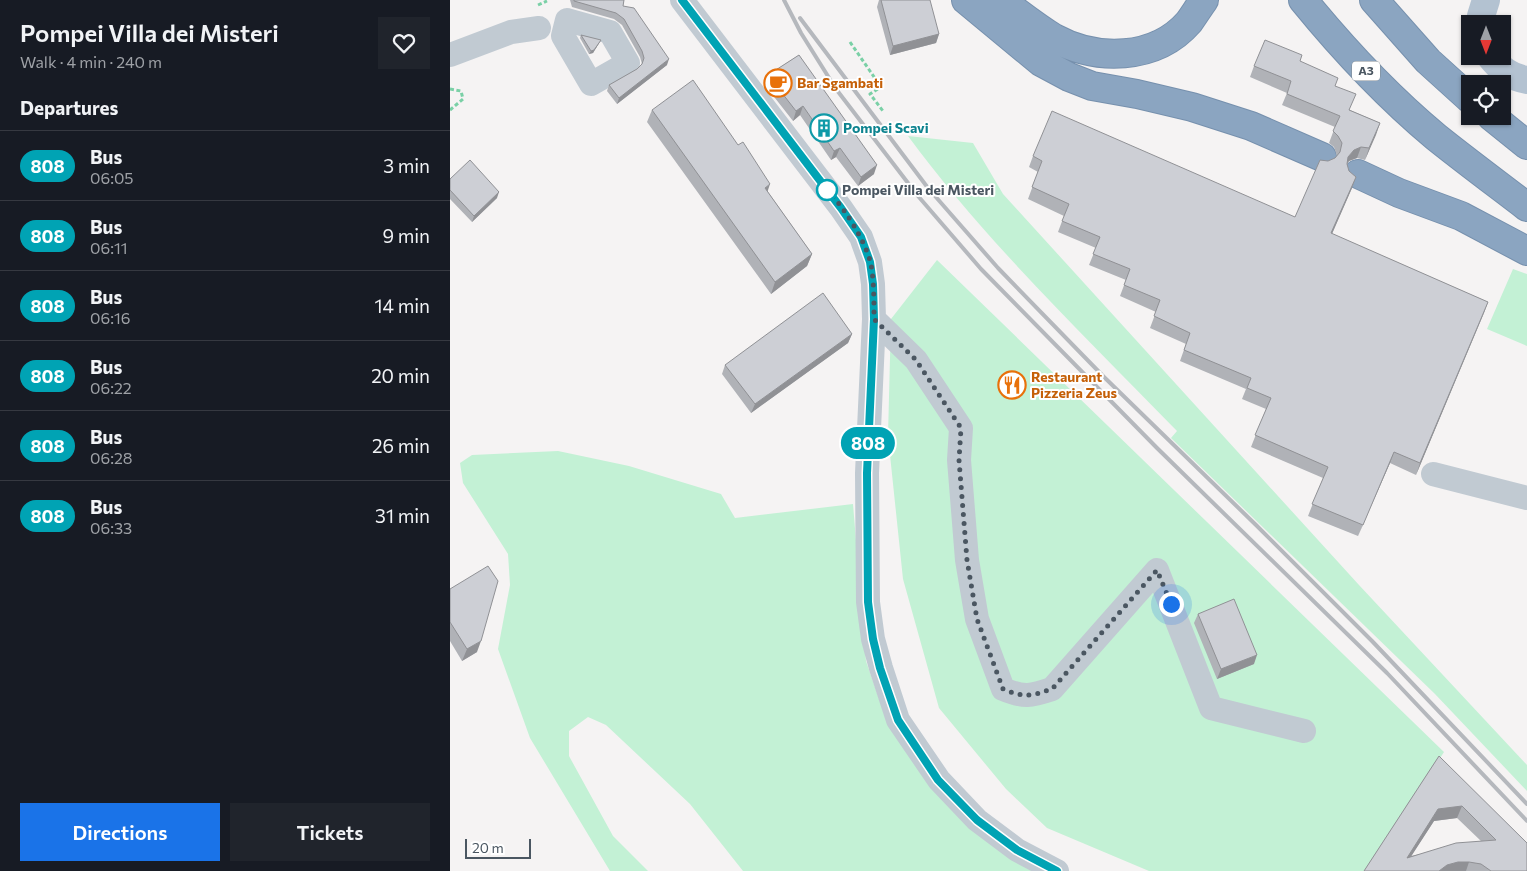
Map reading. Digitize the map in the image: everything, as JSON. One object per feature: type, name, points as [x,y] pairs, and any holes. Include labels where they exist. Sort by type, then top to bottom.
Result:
[{"type":"highway","points":[[966,0],[1041,62],[1069,77],[1092,86],[1192,107],[1250,126],[1322,158]]},
{"type":"highway","points":[[1001,0],[1055,38],[1078,48],[1099,54],[1122,54],[1147,50],[1167,41],[1188,23],[1204,0]]},
{"type":"highway","name":"A3","points":[[1303,0],[1366,71],[1436,136],[1527,207]]},
{"type":"highway","points":[[1374,0],[1428,61],[1461,92]]},
{"type":"highway","points":[[1502,125],[1527,145]]},
{"type":"highway","points":[[1358,174],[1399,193],[1461,216],[1527,250]]},
{"type":"main road","points":[[1497,65],[1515,78],[1527,80]]},
{"type":"street","points":[[682,0],[796,147],[861,237],[870,262],[874,319],[867,473],[868,602],[873,639],[880,668],[898,720],[938,780],[985,826],[1017,850],[1057,871]]},
{"type":"street","points":[[450,55],[511,32],[551,32],[567,20],[599,27],[610,32],[628,63],[591,84],[551,32]]},
{"type":"street","points":[[874,319],[916,360],[961,428],[959,460],[967,560],[977,619],[1003,689],[1018,696],[1032,696],[1052,689],[1157,570],[1211,708],[1304,731]]},
{"type":"street","points":[[1433,474],[1527,498]]},
{"type":"path","points":[[850,42],[880,87],[870,94],[883,111]]},
{"type":"path","points":[[450,89],[461,91],[463,99],[450,110]]},
{"type":"green space","points":[[908,136],[973,143],[1003,194],[1359,585],[1527,765],[1527,791],[1435,694],[1171,438],[1177,431],[1003,251],[970,214]]},
{"type":"green space","points":[[937,260],[1444,752],[1367,871],[1149,871],[1047,828],[1006,789],[939,708],[903,579],[888,436],[891,319]]},
{"type":"green space","points":[[1513,269],[1527,274],[1527,346],[1487,329]]},
{"type":"green space","points":[[558,451],[629,466],[721,494],[735,518],[853,504],[866,661],[879,699],[906,745],[1042,871],[743,871],[690,804],[606,725],[588,717],[569,731],[569,756],[613,836],[648,871],[610,871],[530,738],[498,649],[510,585],[508,554],[463,483],[460,463],[472,455]]},
{"type":"building","points":[[574,0],[624,0],[623,6],[634,8],[669,59],[619,98],[609,85],[637,69],[642,64],[644,58],[642,51],[624,19],[616,13]]},
{"type":"building","points":[[881,0],[930,0],[939,34],[893,46]]},
{"type":"building","points":[[581,35],[601,40],[594,50],[591,51]]},
{"type":"building","points":[[1265,40],[1302,55],[1300,61],[1338,78],[1335,86],[1356,94],[1349,110],[1380,123],[1369,148],[1361,147],[1354,150],[1348,157],[1349,171],[1356,177],[1331,233],[1488,302],[1420,463],[1394,452],[1363,525],[1312,504],[1328,467],[1255,435],[1271,398],[1247,388],[1251,378],[1184,350],[1190,333],[1154,316],[1160,300],[1124,285],[1130,269],[1093,254],[1100,237],[1062,221],[1069,204],[1032,187],[1042,161],[1033,156],[1052,111],[1295,217],[1320,160],[1328,161],[1335,158],[1340,152],[1342,143],[1333,131],[1340,116],[1287,94],[1291,81],[1254,66]]},
{"type":"building","name":"Pompei Scavi","points":[[799,55],[877,165],[861,177],[840,148],[834,151],[803,106],[796,111],[768,75]]},
{"type":"building","points":[[693,80],[738,145],[743,142],[770,184],[765,188],[812,254],[775,282],[652,110]]},
{"type":"building","points":[[470,160],[499,192],[474,216],[450,190],[450,179]]},
{"type":"building","points":[[823,293],[852,334],[755,404],[725,365]]},
{"type":"building","points":[[488,566],[498,581],[481,641],[467,649],[450,622],[450,589]]},
{"type":"building","points":[[1234,599],[1257,655],[1221,669],[1198,614]]},
{"type":"building","points":[[1439,756],[1527,843],[1527,871],[1491,871],[1481,864],[1458,862],[1447,865],[1439,871],[1364,871]],"holes":[[[1462,806],[1496,840],[1456,843],[1407,858],[1438,809]]]},
{"type":"railway","points":[[784,0],[801,33],[836,89],[918,196],[981,269],[1157,448],[1387,673],[1527,821]]},
{"type":"railway","points":[[800,18],[928,188],[998,268],[1104,377],[1372,641],[1527,804]]},
{"type":"bus line","name":"808","points":[[682,0],[841,208],[861,237],[870,262],[874,319],[867,473],[868,602],[873,639],[880,668],[898,720],[938,780],[977,820],[1017,850],[1057,871]]},
{"type":"place","name":"Bar Sgambati","points":[[778,83]]},
{"type":"place","name":"Pompei Scavi","points":[[824,128]]},
{"type":"place","name":"Pompei Villa dei Misteri","points":[[827,190]]},
{"type":"place","name":"Restaurant Pizzeria Zeus","points":[[1012,385]]},
{"type":"route","points":[[827,190],[861,237],[870,262],[874,319],[916,360],[961,428],[959,460],[967,560],[977,619],[1003,689],[1018,696],[1032,696],[1052,689],[1157,570],[1171,604]]}]
